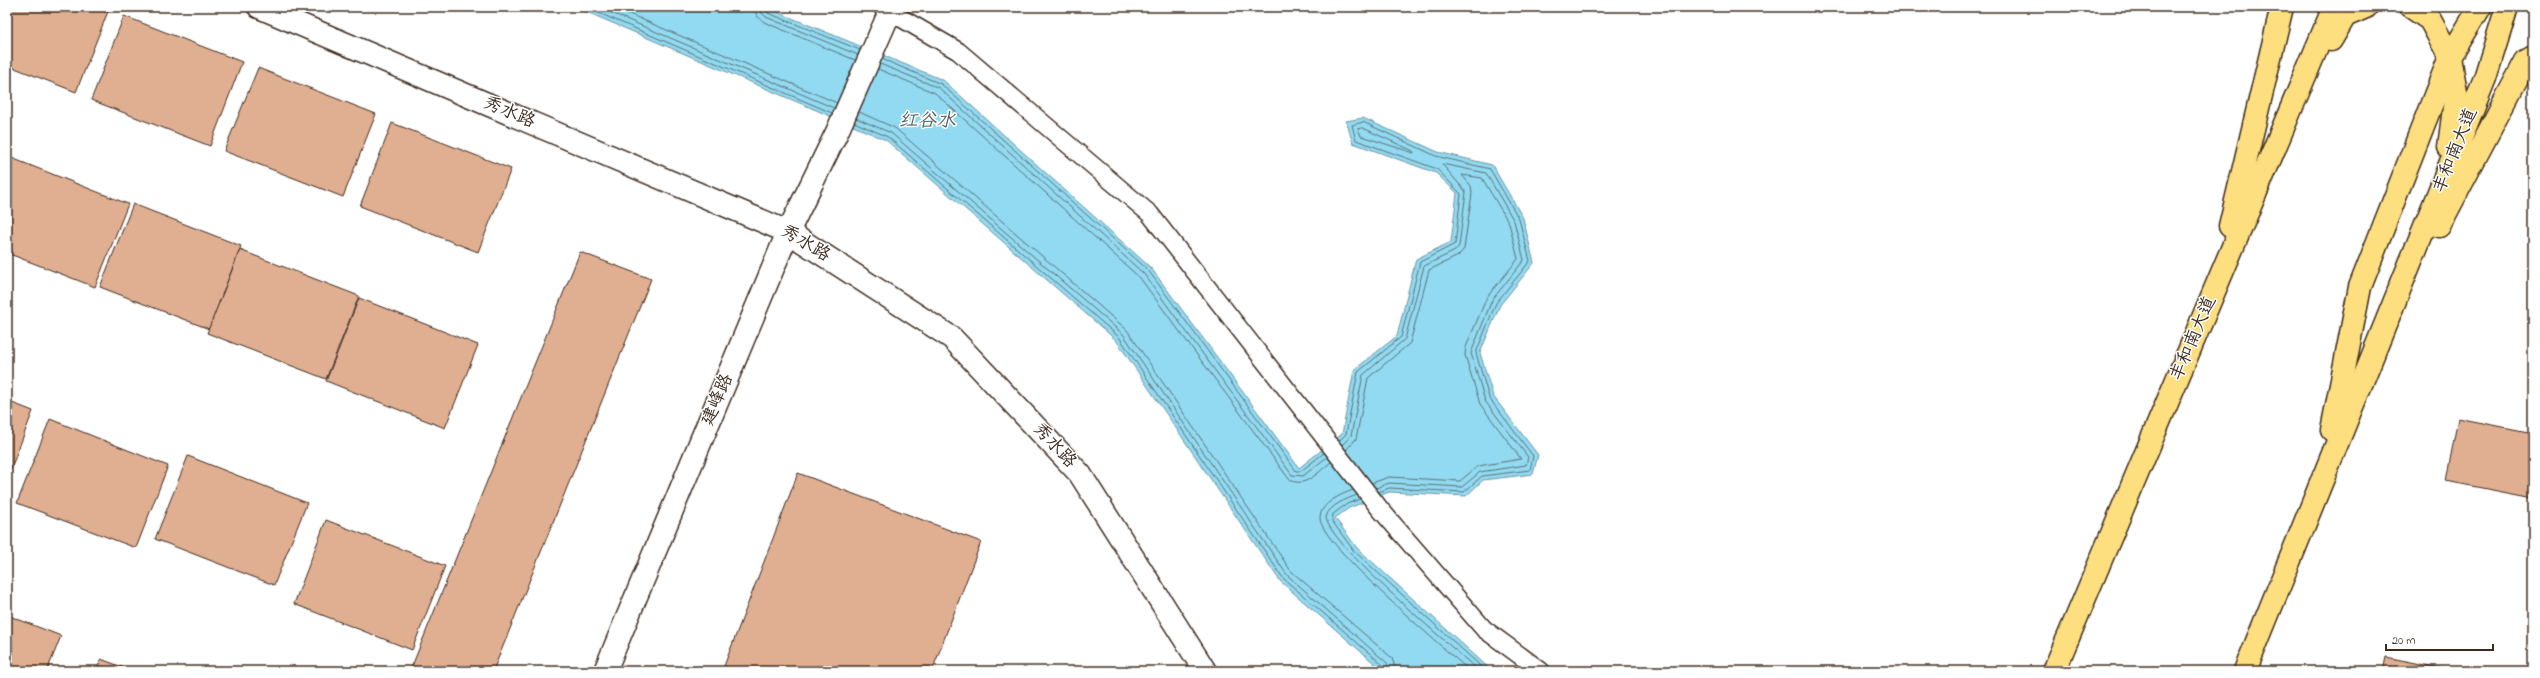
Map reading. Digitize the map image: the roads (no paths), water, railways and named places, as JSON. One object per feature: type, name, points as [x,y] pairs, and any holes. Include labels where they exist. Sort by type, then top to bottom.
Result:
[{"type":"main road","points":[[2215,289],[2282,7]]},
{"type":"main road","name":"丰和南大道","points":[[2054,671],[2334,7]]},
{"type":"main road","points":[[2288,116],[2345,16],[2366,7]]},
{"type":"main road","points":[[2411,7],[2430,20],[2450,57],[2456,92],[2445,178]]},
{"type":"main road","points":[[2322,480],[2360,287],[2450,57],[2480,7]]},
{"type":"main road","name":"丰和南大道","points":[[2245,671],[2485,78],[2507,7]]},
{"type":"main road","points":[[2380,338],[2526,61],[2533,57]]},
{"type":"street","name":"秀水路","points":[[259,7],[788,232],[946,333],[958,343],[1080,474],[1205,671]]},
{"type":"street","name":"建峰路","points":[[606,671],[788,232],[837,132],[874,47],[888,8]]},
{"type":"lane","points":[[888,8],[958,51],[1150,214],[1380,509],[1484,629],[1541,671]]},
{"type":"water","name":"红谷水","points":[[575,7],[765,7],[943,80],[1151,268],[1299,468],[1342,434],[1354,370],[1397,336],[1416,259],[1451,242],[1457,193],[1436,173],[1353,143],[1346,121],[1363,118],[1438,152],[1492,165],[1523,218],[1534,263],[1500,305],[1480,353],[1493,396],[1538,455],[1533,474],[1483,480],[1466,496],[1389,492],[1349,508],[1335,518],[1357,548],[1492,671],[1383,671],[1280,581],[1116,340],[886,140]]}]
